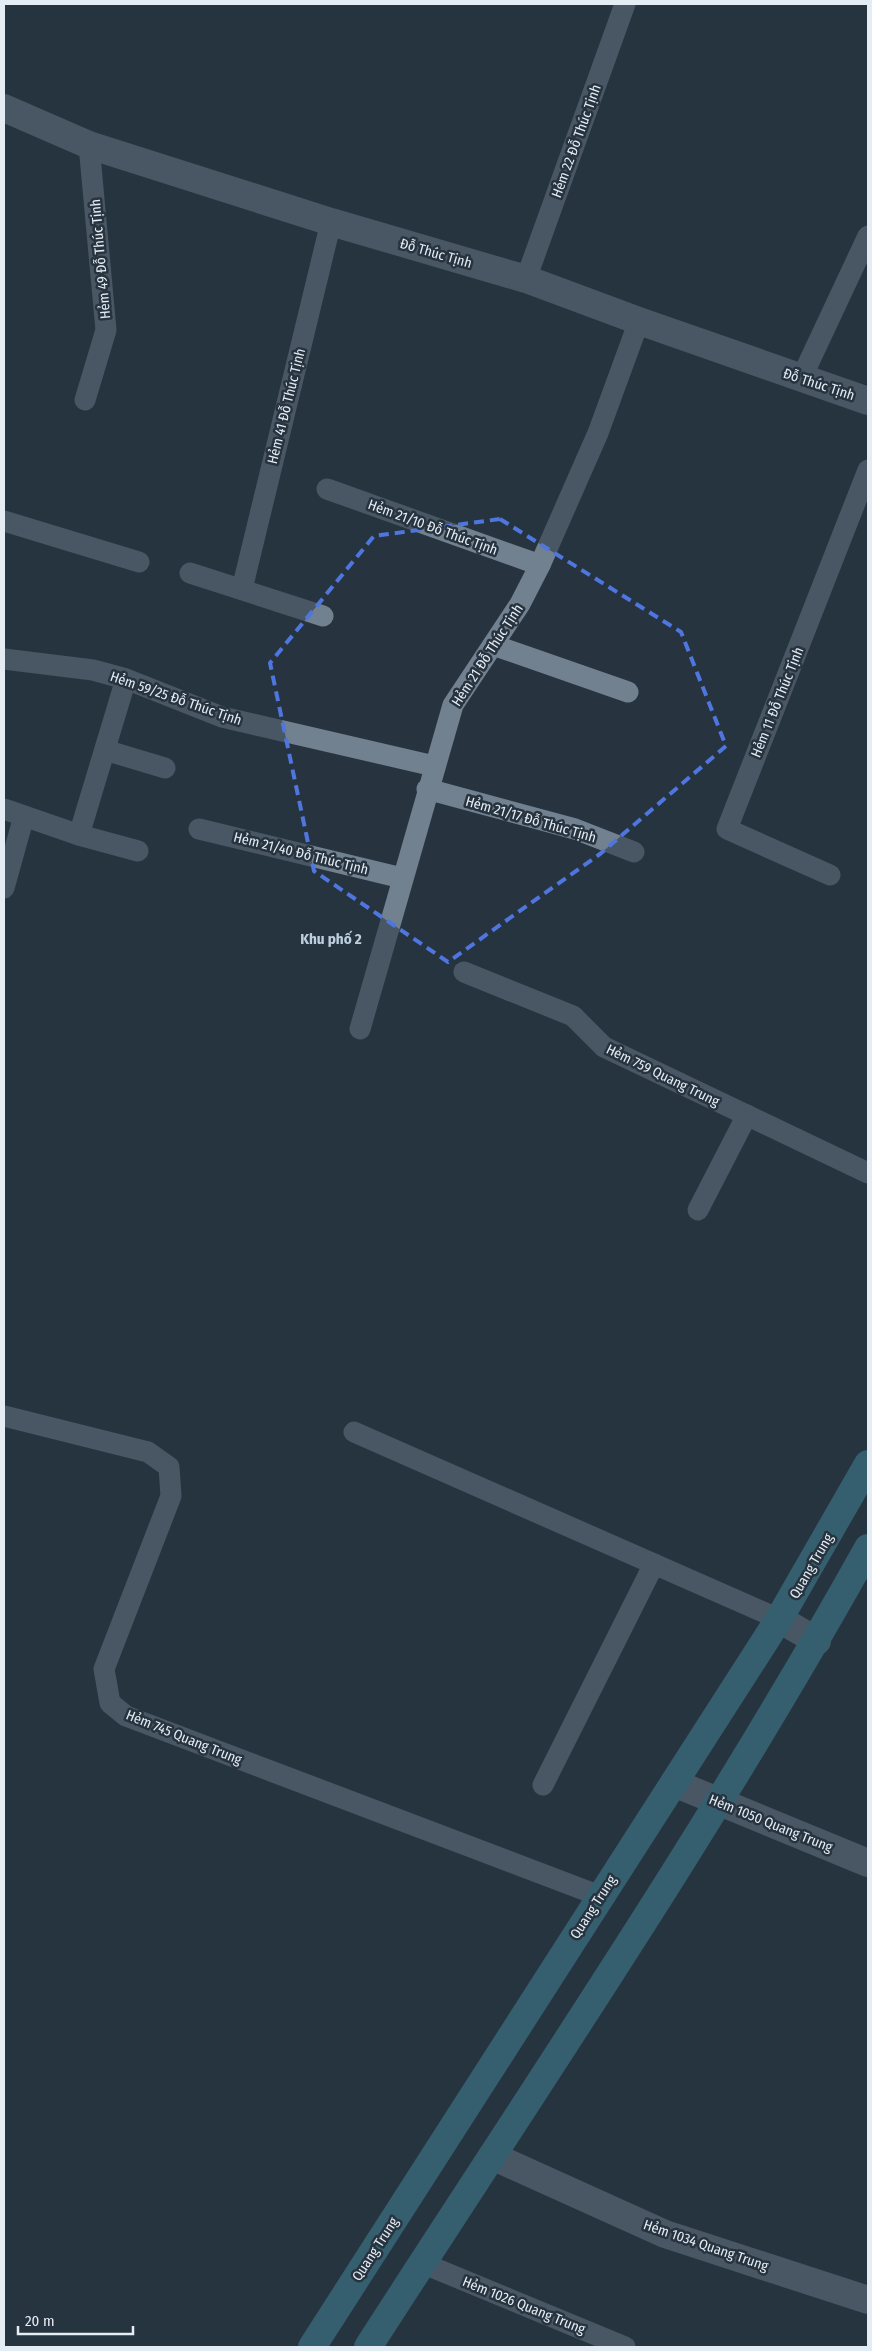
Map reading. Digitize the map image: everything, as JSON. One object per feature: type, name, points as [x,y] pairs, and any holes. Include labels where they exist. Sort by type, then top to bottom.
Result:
[{"type":"main road","name":"Quang Trung","points":[[312,2347],[779,1619],[868,1464]]},
{"type":"main road","points":[[368,2347],[718,1802],[817,1640],[868,1548]]},
{"type":"street","name":"Đỗ Thúc Tịnh","points":[[4,108],[89,145],[331,222],[526,279],[639,322],[868,401]]},
{"type":"street","points":[[779,1619],[817,1640]]},
{"type":"street","name":"Hẻm 1050 Quang Trung","points":[[674,1783],[868,1863]]},
{"type":"street","name":"Hẻm 1034 Quang Trung","points":[[492,2156],[665,2234],[868,2300]]},
{"type":"lane","name":"Hẻm 22 Đỗ Thúc Tịnh","points":[[526,279],[625,4]]},
{"type":"lane","name":"Hẻm 49 Đỗ Thúc Tịnh","points":[[85,400],[106,330],[89,145]]},
{"type":"lane","name":"Hẻm 41 Đỗ Thúc Tịnh","points":[[242,589],[331,222]]},
{"type":"lane","points":[[801,379],[868,236]]},
{"type":"lane","name":"Hẻm 21 Đỗ Thúc Tịnh","points":[[360,1029],[427,789],[453,705],[520,604],[540,565],[598,433],[639,322]]},
{"type":"lane","name":"Hẻm 11 Đỗ Thúc Tịnh","points":[[830,875],[727,829],[868,470]]},
{"type":"lane","name":"Hẻm 21/10 Đỗ Thúc Tịnh","points":[[327,489],[540,565]]},
{"type":"lane","points":[[4,521],[138,562]]},
{"type":"lane","points":[[190,573],[324,616]]},
{"type":"lane","points":[[493,645],[628,692]]},
{"type":"lane","name":"Hẻm 59/25 Đỗ Thúc Tịnh","points":[[4,659],[93,670],[126,679],[222,717],[434,766]]},
{"type":"lane","points":[[79,835],[126,679]]},
{"type":"lane","points":[[105,750],[165,768]]},
{"type":"lane","name":"Hẻm 21/17 Đỗ Thúc Tịnh","points":[[427,789],[575,829],[634,852]]},
{"type":"lane","points":[[4,809],[79,835],[138,851]]},
{"type":"lane","points":[[4,888],[24,816]]},
{"type":"lane","name":"Hẻm 21/40 Đỗ Thúc Tịnh","points":[[199,828],[402,878]]},
{"type":"lane","name":"Hẻm 759 Quang Trung","points":[[464,972],[573,1016],[604,1047],[868,1173]]},
{"type":"lane","points":[[698,1210],[747,1115]]},
{"type":"lane","name":"Hẻm 745 Quang Trung","points":[[4,1416],[148,1452],[169,1467],[171,1496],[104,1669],[110,1703],[126,1716],[600,1896]]},
{"type":"lane","points":[[354,1432],[779,1619]]},
{"type":"lane","points":[[543,1785],[654,1564]]},
{"type":"lane","name":"Hẻm 1026 Quang Trung","points":[[422,2263],[625,2347]]},
{"type":"highlighted area","points":[[500,519],[681,632],[726,746],[600,854],[448,962],[314,871],[270,663],[374,536]]},
{"type":"district","name":"Khu phố 2","points":[[331,939]]}]
